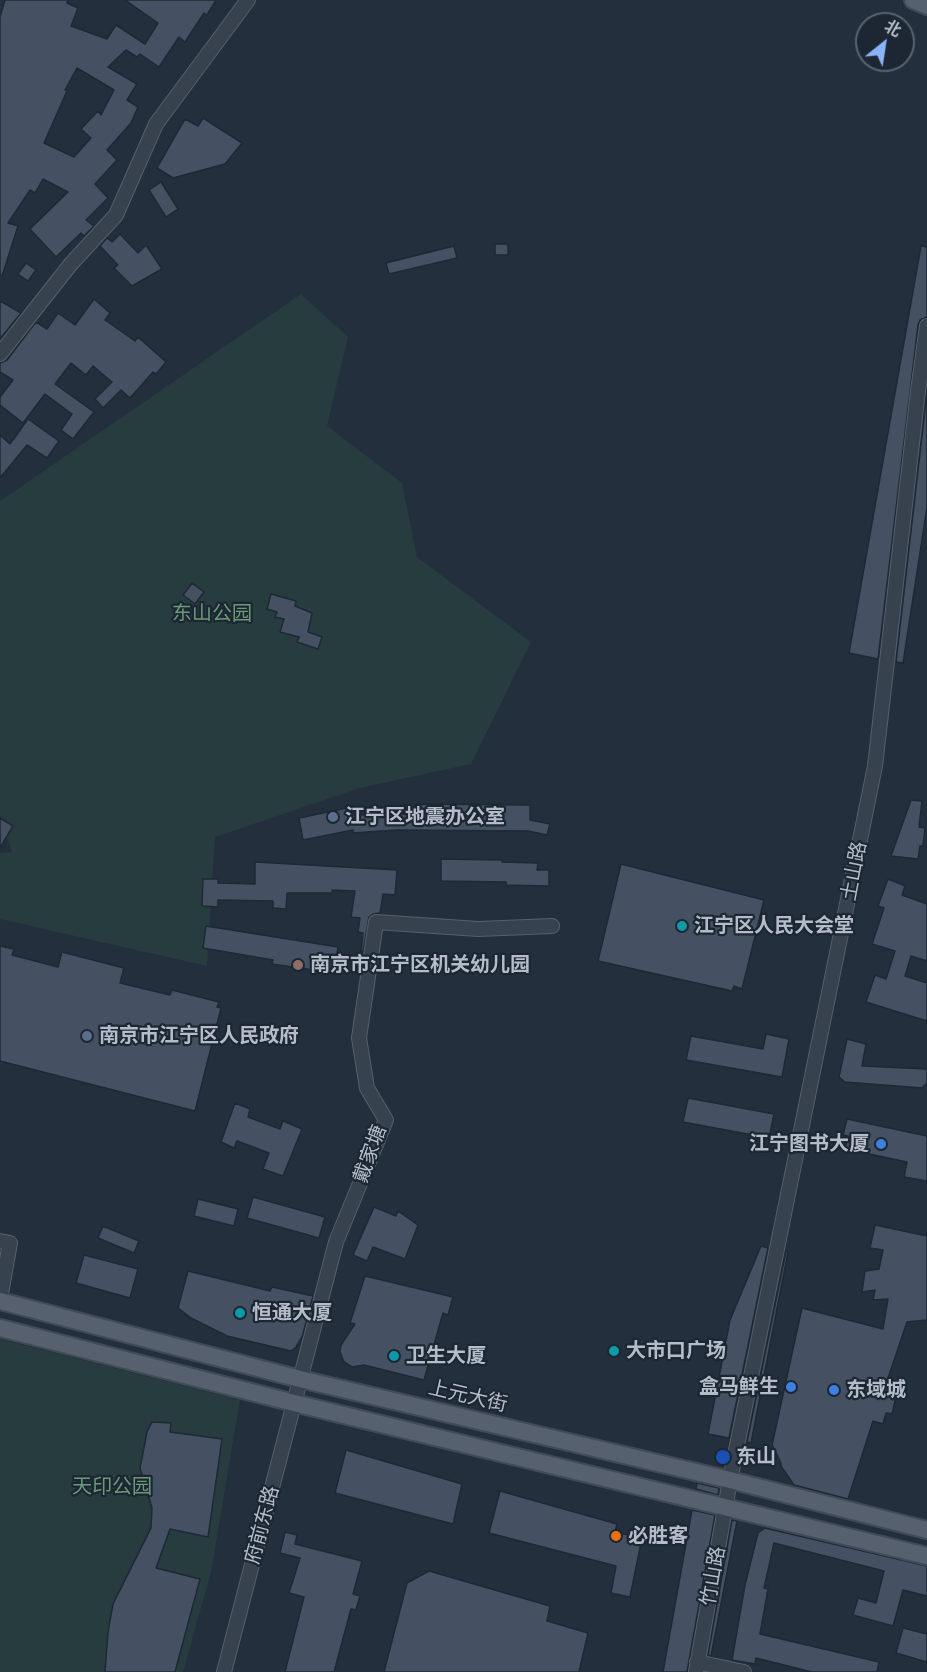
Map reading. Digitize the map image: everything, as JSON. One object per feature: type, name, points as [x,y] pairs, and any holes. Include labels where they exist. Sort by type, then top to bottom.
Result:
[{"type":"main road","points":[[914,0],[927,6]]},
{"type":"main road","name":"上元大街","points":[[0,1300],[300,1379],[730,1480],[927,1530]]},
{"type":"main road","points":[[0,1328],[294,1403],[927,1556]]},
{"type":"street","points":[[0,354],[70,265],[116,215],[156,124],[248,0]]},
{"type":"street","name":"土山路","points":[[730,1480],[875,766],[927,326]]},
{"type":"street","name":"戴家塘","points":[[300,1379],[336,1242],[386,1120],[367,1088],[359,1038],[376,922],[478,929],[552,926]]},
{"type":"street","points":[[0,1241],[10,1243],[0,1300]]},
{"type":"street","name":"府前东路","points":[[224,1672],[300,1379]]},
{"type":"street","name":"竹山路","points":[[696,1667],[730,1480]]},
{"type":"street","points":[[696,1667],[744,1672]]},
{"type":"green space","name":"东山公园","points":[[301,294],[348,337],[327,426],[402,483],[417,557],[531,642],[471,764],[360,788],[215,837],[207,966],[0,919],[0,853],[12,852],[0,819],[0,501]]},
{"type":"green space","name":"天印公园","points":[[0,1339],[240,1400],[211,1572],[183,1672],[0,1672]]},
{"type":"building","points":[[5,0],[68,0],[67,3],[78,8],[71,26],[107,39],[116,25],[145,44],[158,23],[125,0],[216,0],[207,15],[204,13],[185,42],[179,37],[159,67],[140,54],[137,57],[126,50],[108,67],[137,84],[127,100],[138,107],[131,123],[107,150],[117,160],[95,184],[108,198],[86,220],[94,226],[84,236],[81,233],[56,257],[30,229],[68,192],[43,179],[35,193],[30,190],[8,223],[18,226],[2,276],[0,275],[0,17]],"holes":[[[77,68],[114,90],[101,115],[98,111],[81,129],[91,138],[74,157],[44,143],[67,91],[65,90]]]},
{"type":"building","points":[[203,118],[242,143],[225,164],[173,178],[157,168],[185,119],[198,126]]},
{"type":"building","points":[[161,182],[178,209],[166,217],[149,190]]},
{"type":"building","points":[[120,234],[138,253],[146,245],[162,269],[132,286],[114,268],[118,265],[100,246],[107,238],[112,242]]},
{"type":"building","points":[[495,244],[508,244],[508,255],[495,255]]},
{"type":"building","points":[[454,246],[457,258],[389,274],[386,263]]},
{"type":"building","points":[[921,246],[927,247],[927,317],[920,320],[918,325],[878,659],[849,653]]},
{"type":"building","points":[[26,263],[36,270],[28,281],[18,274]]},
{"type":"building","points":[[94,299],[110,313],[105,320],[135,341],[138,337],[166,362],[156,374],[153,372],[130,398],[121,390],[103,408],[95,399],[112,382],[93,366],[86,375],[71,363],[55,384],[94,412],[73,439],[61,430],[72,414],[45,394],[23,423],[0,405],[0,397],[13,380],[0,372],[0,363],[7,360],[36,322],[47,329],[58,313],[75,325]]},
{"type":"building","points":[[0,301],[21,313],[0,339]]},
{"type":"building","points":[[927,392],[927,507],[903,663],[896,662]]},
{"type":"building","points":[[28,419],[59,441],[47,458],[27,445],[0,478],[0,435],[10,444]]},
{"type":"building","points":[[192,583],[204,592],[195,604],[183,595]]},
{"type":"building","points":[[271,594],[296,601],[295,606],[312,613],[308,632],[322,637],[318,649],[297,642],[299,637],[280,632],[284,619],[275,617],[277,612],[267,609]]},
{"type":"building","points":[[911,800],[922,801],[919,827],[925,828],[923,846],[920,846],[918,859],[891,856]]},
{"type":"building","points":[[415,804],[530,805],[530,820],[550,824],[547,835],[528,831],[397,830],[353,833],[353,830],[303,840],[299,818],[347,808],[349,815],[415,814]]},
{"type":"building","points":[[0,818],[13,826],[0,848]]},
{"type":"building","points":[[441,859],[538,863],[537,870],[549,870],[549,886],[506,885],[506,882],[441,881]]},
{"type":"building","points":[[255,862],[397,870],[395,895],[383,894],[380,913],[369,917],[363,952],[361,951],[363,933],[358,932],[360,918],[351,917],[355,891],[287,893],[286,909],[273,908],[273,901],[218,900],[218,907],[202,906],[203,879],[218,879],[218,883],[255,884]]},
{"type":"building","name":"江宁区人民大会堂","points":[[621,864],[764,900],[742,989],[734,986],[732,991],[598,961]]},
{"type":"building","points":[[888,879],[905,886],[902,895],[927,904],[927,961],[911,956],[905,976],[927,983],[927,1021],[866,1002],[875,975],[886,979],[895,951],[872,944],[884,908],[878,906]]},
{"type":"building","points":[[206,926],[338,947],[334,973],[272,964],[273,960],[203,948]]},
{"type":"building","points":[[0,946],[14,949],[12,955],[58,967],[62,952],[124,968],[120,983],[170,995],[172,990],[219,1002],[217,1007],[221,1008],[195,1111],[0,1061]]},
{"type":"building","points":[[766,1034],[789,1039],[782,1077],[686,1060],[691,1036],[763,1049]]},
{"type":"building","points":[[847,1039],[866,1044],[862,1066],[927,1069],[927,1083],[922,1088],[845,1082],[839,1077]]},
{"type":"building","points":[[688,1098],[774,1114],[769,1138],[683,1122]]},
{"type":"building","points":[[235,1103],[250,1109],[248,1117],[280,1129],[283,1121],[302,1129],[283,1176],[263,1169],[269,1153],[237,1141],[234,1148],[221,1142]]},
{"type":"building","name":"江宁图书大厦","points":[[847,1119],[927,1136],[927,1181],[904,1177],[907,1162],[845,1149],[848,1136],[843,1135]]},
{"type":"building","points":[[253,1197],[325,1217],[319,1238],[247,1218]]},
{"type":"building","points":[[198,1199],[238,1209],[234,1226],[194,1216]]},
{"type":"building","points":[[374,1207],[396,1216],[398,1211],[418,1225],[405,1259],[373,1247],[367,1261],[353,1255]]},
{"type":"building","name":"东域城","points":[[875,1225],[927,1236],[927,1320],[907,1322],[885,1387],[897,1393],[892,1414],[886,1413],[883,1424],[873,1421],[848,1499],[794,1485],[781,1466],[772,1445],[802,1308],[883,1329],[888,1299],[873,1300],[875,1290],[862,1292],[865,1271],[879,1269],[883,1250],[870,1248]]},
{"type":"building","points":[[103,1226],[139,1241],[134,1253],[98,1238]]},
{"type":"building","points":[[761,1246],[768,1248],[729,1438],[708,1434],[730,1320]]},
{"type":"building","points":[[786,1251],[788,1252],[751,1443],[747,1442]]},
{"type":"building","points":[[84,1255],[138,1269],[130,1298],[76,1283]]},
{"type":"building","name":"恒通大厦","points":[[188,1271],[270,1291],[272,1287],[313,1296],[302,1337],[296,1347],[291,1351],[227,1336],[191,1318],[178,1308]]},
{"type":"building","points":[[365,1276],[453,1297],[448,1315],[443,1313],[424,1380],[364,1365],[352,1367],[344,1362],[340,1352],[341,1345],[355,1324],[350,1323]]},
{"type":"building","points":[[152,1422],[171,1423],[170,1432],[222,1439],[208,1537],[170,1529],[156,1568],[200,1579],[175,1672],[105,1672],[113,1604],[151,1528],[152,1508],[140,1468],[147,1432]]},
{"type":"building","points":[[346,1450],[462,1484],[453,1524],[335,1493]]},
{"type":"building","points":[[697,1483],[719,1488],[718,1495],[696,1489]]},
{"type":"building","points":[[500,1491],[617,1524],[615,1532],[642,1538],[630,1597],[611,1593],[616,1566],[489,1533]]},
{"type":"building","points":[[692,1510],[715,1515],[687,1672],[663,1672]]},
{"type":"building","points":[[732,1520],[737,1521],[711,1656],[708,1655]]},
{"type":"building","points":[[765,1528],[927,1566],[927,1596],[903,1590],[893,1626],[853,1615],[858,1598],[876,1603],[884,1571],[774,1543],[764,1588],[768,1589],[760,1634],[879,1662],[877,1672],[812,1672],[756,1658],[755,1664],[732,1660],[745,1585],[758,1533]]},
{"type":"building","points":[[285,1532],[297,1535],[295,1544],[362,1561],[353,1594],[360,1596],[356,1610],[351,1609],[334,1672],[285,1672],[304,1597],[289,1593],[300,1558],[280,1553]]},
{"type":"building","points":[[429,1571],[550,1606],[547,1621],[588,1633],[579,1672],[384,1672],[407,1583]]},
{"type":"building","points":[[903,1628],[927,1634],[927,1662],[896,1653]]},
{"type":"place","name":"江宁区地震办公室","points":[[333,817]]},
{"type":"place","name":"江宁区人民大会堂","points":[[682,926]]},
{"type":"place","name":"南京市江宁区机关幼儿园","points":[[298,965]]},
{"type":"place","name":"南京市江宁区人民政府","points":[[87,1036]]},
{"type":"place","name":"江宁图书大厦","points":[[881,1144]]},
{"type":"place","name":"恒通大厦","points":[[240,1313]]},
{"type":"place","name":"大市口广场","points":[[614,1351]]},
{"type":"place","name":"卫生大厦","points":[[394,1356]]},
{"type":"place","name":"盒马鲜生","points":[[791,1387]]},
{"type":"place","name":"东域城","points":[[834,1390]]},
{"type":"place","name":"东山","points":[[723,1457]]},
{"type":"place","name":"必胜客","points":[[616,1536]]}]
